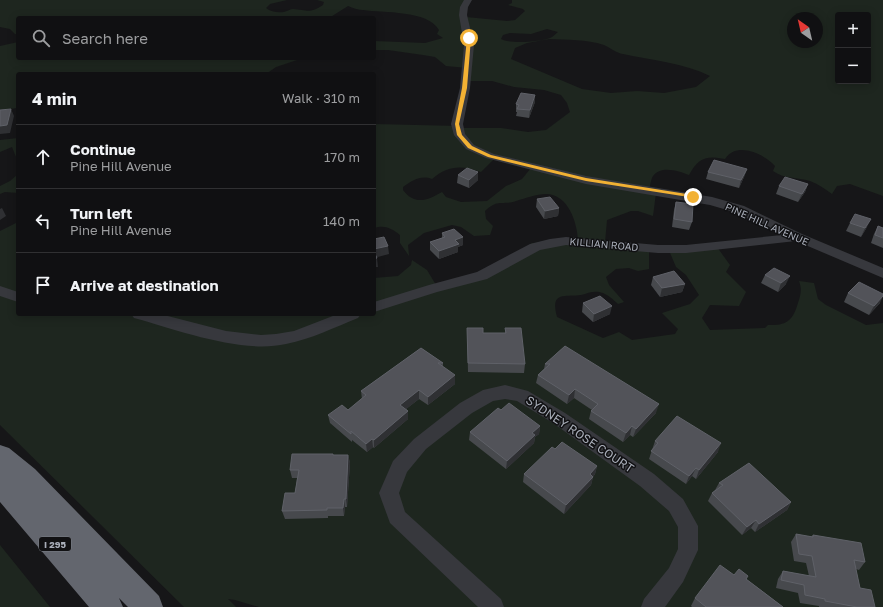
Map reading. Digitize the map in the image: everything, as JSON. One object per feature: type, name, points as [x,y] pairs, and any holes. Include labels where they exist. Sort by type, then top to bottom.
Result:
[{"type":"highway","points":[[0,456],[26,477],[148,607]]},
{"type":"highway","name":"I 295","points":[[0,483],[108,607]]},
{"type":"street","name":"PINE HILL AVENUE","points":[[468,0],[464,7],[463,14],[469,45],[465,88],[457,124],[460,135],[470,147],[490,156],[586,180],[712,201],[739,209],[797,237],[883,273]]},
{"type":"street","name":"KILLIAN ROAD","points":[[376,306],[434,288],[482,276],[535,247],[550,243],[574,241],[658,249],[686,249],[752,244],[797,237]]},
{"type":"street","points":[[0,291],[16,296]]},
{"type":"street","points":[[147,316],[226,336],[275,340],[300,335],[349,316]]},
{"type":"street","name":"SYDNEY ROSE COURT","points":[[494,607],[397,517],[389,494],[400,467],[420,444],[466,408],[489,395],[505,392],[522,396],[560,418],[647,480],[676,505],[688,526],[688,550],[676,575],[652,607]]},
{"type":"shaded area","points":[[0,0],[287,0],[270,4],[266,8],[272,11],[284,12],[291,9],[308,11],[315,10],[323,5],[324,2],[317,0],[470,0],[466,8],[466,17],[507,21],[515,20],[525,11],[523,9],[508,5],[512,3],[512,0],[883,0],[883,196],[850,184],[837,186],[832,194],[810,181],[777,174],[773,171],[775,166],[764,157],[750,151],[743,150],[730,154],[725,159],[713,157],[703,159],[699,161],[692,169],[689,175],[670,170],[661,171],[653,176],[649,191],[656,193],[653,216],[638,211],[631,211],[607,220],[605,242],[649,248],[649,269],[638,271],[629,268],[616,269],[606,277],[609,285],[624,302],[618,304],[605,294],[594,292],[560,297],[555,303],[555,309],[557,317],[603,338],[619,332],[632,340],[675,334],[678,329],[662,313],[690,304],[699,295],[686,275],[676,267],[668,248],[717,247],[730,265],[726,272],[746,292],[739,306],[710,305],[702,318],[710,330],[765,328],[768,325],[785,323],[794,314],[800,297],[801,287],[799,281],[814,283],[818,299],[826,305],[866,325],[883,323],[883,607],[259,607],[228,599],[236,607],[184,607],[0,425],[0,231],[16,223],[16,316],[376,316],[376,278],[398,276],[411,265],[412,260],[427,270],[436,285],[477,276],[518,254],[532,243],[578,240],[576,225],[566,204],[554,195],[546,194],[531,196],[511,202],[497,203],[490,207],[485,211],[486,219],[493,226],[490,235],[474,236],[461,227],[452,225],[424,233],[408,245],[409,256],[400,243],[400,235],[388,228],[376,228],[376,124],[459,126],[462,128],[501,128],[528,132],[546,130],[570,112],[567,103],[561,95],[544,90],[514,87],[492,81],[468,81],[468,68],[446,66],[435,57],[388,50],[376,50],[376,41],[425,43],[443,38],[437,34],[439,30],[425,19],[404,14],[356,9],[348,6],[332,16],[16,16],[16,34],[10,29],[0,27]],"holes":[[[547,29],[558,32],[551,38],[542,40],[577,40],[604,45],[616,52],[668,62],[690,68],[710,76],[696,87],[664,93],[637,91],[611,93],[582,89],[511,59],[515,48],[527,43],[537,41],[511,42],[501,39],[503,35],[510,33],[531,34]],[[495,158],[531,168],[522,179],[506,186],[487,201],[461,202],[446,197],[442,192],[427,199],[417,200],[408,195],[403,190],[403,187],[414,180],[421,178],[432,179],[444,171],[455,168],[468,168],[481,172]]]},
{"type":"shaded area","points":[[16,42],[16,60],[297,60],[276,67],[269,72],[16,72],[16,108],[0,110],[0,46]]},
{"type":"shaded area","points":[[16,138],[16,157],[12,147],[0,152],[0,140]]},
{"type":"shaded area","points":[[16,176],[16,193],[5,192],[0,194],[0,186]]},
{"type":"shaded area","points":[[0,545],[50,607],[0,607]]},
{"type":"building","points":[[521,93],[535,95],[530,110],[517,109],[519,105],[516,104]]},
{"type":"building","points":[[11,109],[7,125],[0,126],[0,110]]},
{"type":"building","points":[[714,160],[747,169],[741,180],[708,172]]},
{"type":"building","points":[[467,168],[478,172],[469,180],[458,175]]},
{"type":"building","points":[[785,177],[808,184],[802,194],[779,186]]},
{"type":"building","points":[[550,197],[559,208],[545,211],[537,199]]},
{"type":"building","points":[[676,202],[693,204],[692,222],[674,219]]},
{"type":"building","points":[[855,214],[871,219],[865,228],[850,223]]},
{"type":"building","points":[[878,226],[883,228],[883,238],[875,235]]},
{"type":"building","points":[[454,229],[463,237],[455,240],[459,244],[439,251],[430,242],[445,237],[442,233]]},
{"type":"building","points":[[384,237],[388,246],[376,249],[376,239]]},
{"type":"building","points":[[774,268],[790,276],[781,283],[765,275]]},
{"type":"building","points":[[674,271],[685,284],[662,288],[653,277]]},
{"type":"building","points":[[859,282],[883,294],[874,306],[848,293]]},
{"type":"building","points":[[600,296],[612,306],[594,314],[583,303]]},
{"type":"building","points":[[467,328],[483,328],[483,333],[506,333],[505,328],[521,328],[525,364],[468,363]]},
{"type":"building","points":[[565,346],[659,404],[636,429],[632,426],[626,433],[591,411],[598,404],[575,389],[569,395],[538,375],[550,364],[545,364]]},
{"type":"building","points":[[421,348],[443,363],[438,363],[455,375],[428,397],[419,390],[400,405],[408,411],[374,440],[372,439],[366,444],[351,431],[351,434],[328,415],[342,405],[348,410],[366,395],[361,391]]},
{"type":"building","points":[[509,403],[540,426],[532,433],[535,435],[507,461],[470,432],[498,408],[501,410]]},
{"type":"building","points":[[677,416],[721,443],[699,470],[696,468],[689,476],[651,451],[658,443],[655,441]]},
{"type":"building","points":[[562,442],[597,466],[590,474],[593,477],[566,505],[524,474],[552,447],[555,449]]},
{"type":"building","points":[[292,454],[348,455],[346,499],[344,499],[343,508],[327,508],[327,510],[282,511],[285,493],[295,493],[299,470],[290,470]]},
{"type":"building","points":[[749,463],[791,502],[759,524],[756,520],[747,527],[712,493],[723,485],[719,483]]},
{"type":"building","points":[[796,534],[813,537],[813,535],[861,543],[865,562],[854,560],[860,588],[871,590],[875,607],[857,607],[825,601],[825,599],[805,595],[804,585],[781,580],[783,571],[816,577],[812,556],[799,554]]},
{"type":"building","points":[[720,565],[734,575],[739,569],[748,576],[746,579],[783,607],[706,607],[695,598]]},
{"type":"route","points":[[469,38],[465,88],[457,124],[460,135],[470,147],[490,156],[507,161],[586,180],[693,197]]}]
